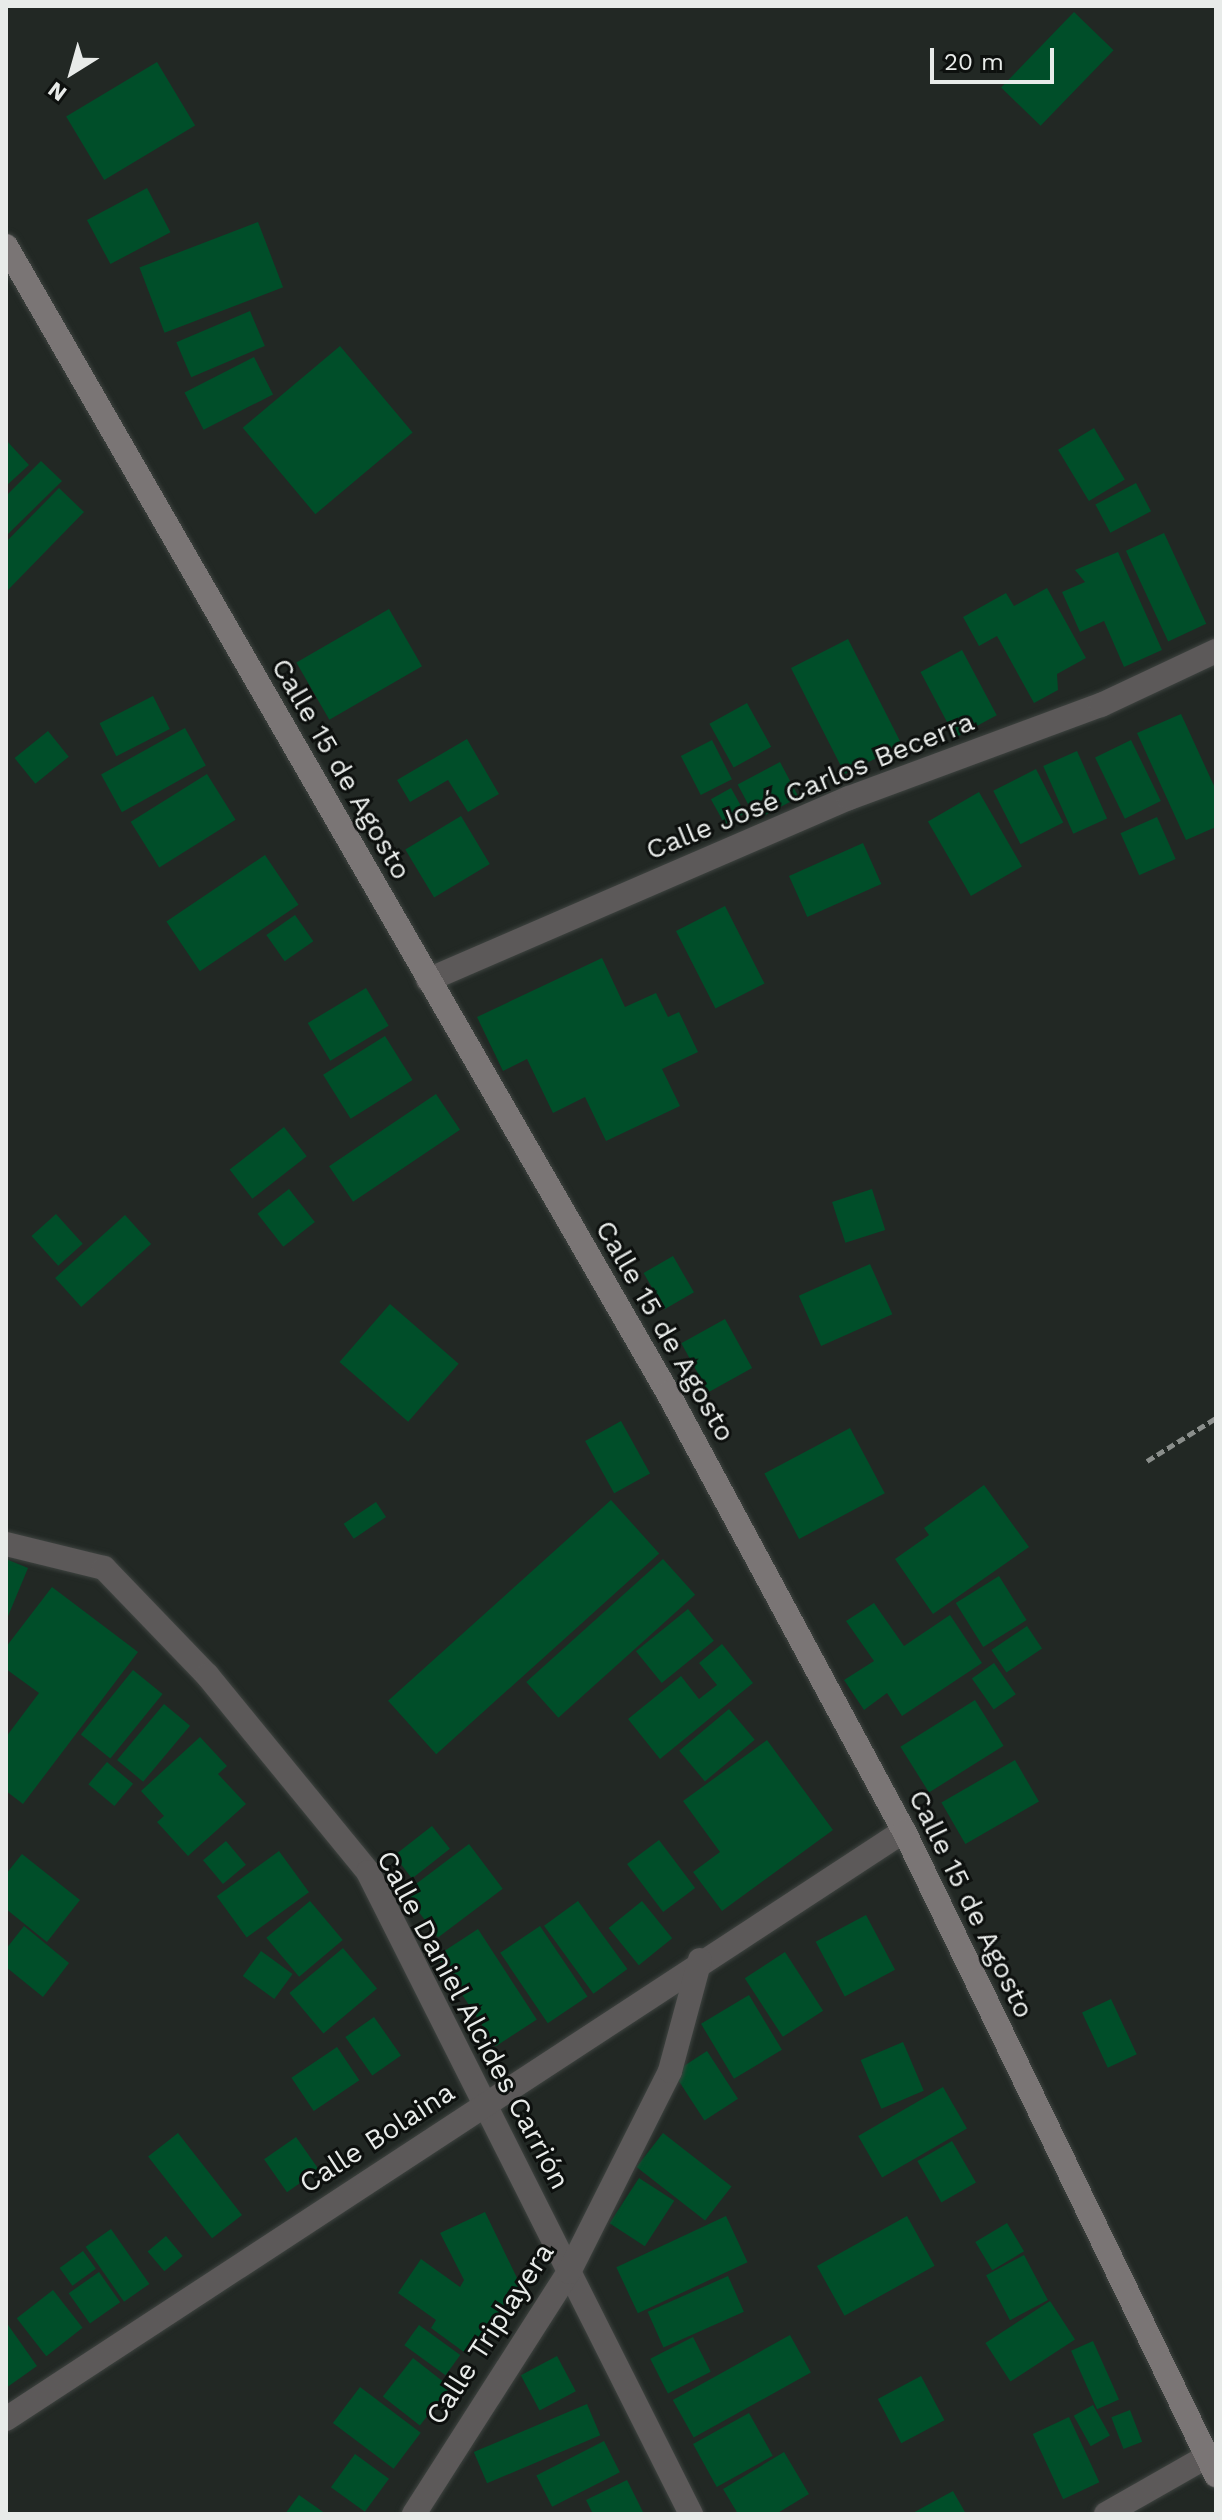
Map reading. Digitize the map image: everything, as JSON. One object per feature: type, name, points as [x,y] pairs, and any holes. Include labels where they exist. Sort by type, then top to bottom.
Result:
[{"type":"street","name":"Calle 15 de Agosto","points":[[6,246],[668,1393],[904,1831],[1211,2466]]},
{"type":"street","name":"Calle José Carlos Becerra","points":[[428,980],[835,804],[1101,705],[1216,651]]},
{"type":"street","name":"Calle Daniel Alcides Carrión","points":[[6,1544],[104,1568],[207,1675],[368,1872],[487,2101],[691,2514]]},
{"type":"street","name":"Calle Bolaina","points":[[6,2419],[700,1960],[904,1831]]},
{"type":"street","name":"Calle Triplayera","points":[[414,2514],[569,2272],[670,2071],[700,1960]]},
{"type":"street","points":[[1106,2514],[1211,2466]]},
{"type":"path","points":[[1147,1461],[1216,1418]]},
{"type":"building","points":[[1074,12],[1114,50],[1041,126],[1001,88]]},
{"type":"building","points":[[157,62],[195,125],[104,180],[66,117]]},
{"type":"building","points":[[147,188],[170,232],[110,264],[87,220]]},
{"type":"building","points":[[258,222],[283,287],[165,333],[139,268]]},
{"type":"building","points":[[250,311],[265,346],[191,377],[176,342]]},
{"type":"building","points":[[340,346],[413,433],[315,514],[243,428]]},
{"type":"building","points":[[254,357],[273,394],[204,430],[185,392]]},
{"type":"building","points":[[1094,428],[1125,479],[1089,501],[1058,450]]},
{"type":"building","points":[[6,440],[29,465],[6,486]]},
{"type":"building","points":[[41,461],[62,481],[6,536],[6,496]]},
{"type":"building","points":[[1136,483],[1151,511],[1110,533],[1095,505]]},
{"type":"building","points":[[59,488],[84,512],[6,592],[6,542]]},
{"type":"building","points":[[1164,533],[1206,624],[1168,641],[1126,551]]},
{"type":"building","points":[[1118,552],[1162,650],[1124,667],[1104,621],[1080,632],[1062,592],[1085,582],[1075,570]]},
{"type":"building","points":[[1047,588],[1086,658],[1057,674],[1058,690],[1034,703],[997,636],[979,646],[963,617],[1006,593],[1014,606]]},
{"type":"building","points":[[389,609],[422,666],[329,720],[296,662]]},
{"type":"building","points":[[848,639],[902,745],[845,774],[791,668]]},
{"type":"building","points":[[962,650],[997,715],[955,737],[921,672]]},
{"type":"building","points":[[153,696],[170,729],[116,756],[100,723]]},
{"type":"building","points":[[747,703],[771,747],[734,768],[709,724]]},
{"type":"building","points":[[1181,714],[1216,790],[1216,827],[1186,840],[1137,733]]},
{"type":"building","points":[[185,728],[206,766],[122,812],[101,775]]},
{"type":"building","points":[[48,731],[69,757],[35,784],[15,758]]},
{"type":"building","points":[[467,739],[499,794],[468,812],[448,780],[410,802],[397,780]]},
{"type":"building","points":[[712,740],[732,779],[701,795],[681,756]]},
{"type":"building","points":[[1131,740],[1161,801],[1125,819],[1095,758]]},
{"type":"building","points":[[1077,751],[1107,819],[1073,834],[1043,766]]},
{"type":"building","points":[[780,762],[799,797],[756,820],[738,785]]},
{"type":"building","points":[[1036,769],[1063,822],[1020,844],[993,791]]},
{"type":"building","points":[[207,774],[236,820],[159,867],[131,822]]},
{"type":"building","points":[[731,788],[745,813],[725,825],[711,799]]},
{"type":"building","points":[[979,792],[1022,866],[971,896],[928,821]]},
{"type":"building","points":[[461,816],[490,864],[434,897],[405,849]]},
{"type":"building","points":[[1157,817],[1176,859],[1139,875],[1120,833]]},
{"type":"building","points":[[863,843],[881,884],[807,917],[789,876]]},
{"type":"building","points":[[265,855],[299,905],[200,971],[166,922]]},
{"type":"building","points":[[725,906],[764,984],[715,1008],[676,931]]},
{"type":"building","points":[[295,915],[313,941],[285,961],[266,935]]},
{"type":"building","points":[[602,958],[625,1007],[656,993],[668,1017],[679,1012],[698,1052],[662,1069],[680,1106],[606,1141],[585,1097],[553,1113],[527,1059],[503,1071],[477,1017]]},
{"type":"building","points":[[366,988],[389,1026],[330,1061],[308,1023]]},
{"type":"building","points":[[385,1036],[413,1080],[351,1119],[323,1075]]},
{"type":"building","points":[[436,1094],[460,1130],[353,1202],[329,1166]]},
{"type":"building","points":[[284,1127],[307,1156],[252,1199],[230,1169]]},
{"type":"building","points":[[289,1189],[315,1222],[283,1247],[257,1214]]},
{"type":"building","points":[[872,1189],[885,1230],[845,1243],[832,1202]]},
{"type":"building","points":[[56,1214],[83,1244],[58,1266],[31,1236]]},
{"type":"building","points":[[125,1215],[151,1244],[81,1307],[55,1278]]},
{"type":"building","points":[[673,1256],[694,1292],[665,1309],[644,1273]]},
{"type":"building","points":[[870,1264],[892,1314],[821,1346],[799,1296]]},
{"type":"building","points":[[390,1304],[459,1364],[408,1422],[339,1362]]},
{"type":"building","points":[[725,1319],[752,1368],[708,1392],[681,1343]]},
{"type":"building","points":[[621,1421],[650,1473],[614,1493],[585,1441]]},
{"type":"building","points":[[850,1428],[885,1493],[799,1539],[764,1474]]},
{"type":"building","points":[[984,1485],[1029,1547],[933,1614],[895,1559],[929,1535],[924,1528]]},
{"type":"building","points":[[611,1500],[659,1554],[436,1754],[388,1701]]},
{"type":"building","points":[[376,1502],[386,1517],[354,1539],[344,1524]]},
{"type":"building","points":[[6,1559],[28,1568],[6,1621]]},
{"type":"building","points":[[663,1559],[695,1595],[558,1718],[526,1682]]},
{"type":"building","points":[[999,1576],[1027,1620],[983,1647],[956,1603]]},
{"type":"building","points":[[52,1587],[138,1652],[23,1804],[6,1791],[6,1737],[39,1693],[6,1669],[6,1647]]},
{"type":"building","points":[[874,1603],[904,1646],[950,1615],[982,1663],[902,1716],[887,1693],[864,1710],[844,1680],[874,1661],[846,1621]]},
{"type":"building","points":[[688,1609],[714,1641],[662,1683],[636,1651]]},
{"type":"building","points":[[1027,1626],[1042,1648],[1006,1672],[991,1650]]},
{"type":"building","points":[[722,1644],[753,1683],[660,1759],[628,1719],[681,1676],[699,1699],[717,1685],[699,1663]]},
{"type":"building","points":[[994,1663],[1016,1694],[994,1710],[972,1678]]},
{"type":"building","points":[[133,1670],[163,1694],[110,1758],[81,1735]]},
{"type":"building","points":[[975,1700],[1004,1746],[929,1792],[900,1747]]},
{"type":"building","points":[[164,1704],[190,1726],[143,1782],[117,1760]]},
{"type":"building","points":[[729,1709],[755,1740],[705,1781],[679,1751]]},
{"type":"building","points":[[200,1737],[227,1766],[218,1774],[246,1804],[188,1856],[157,1822],[164,1816],[141,1791]]},
{"type":"building","points":[[767,1740],[833,1830],[722,1911],[693,1872],[720,1852],[683,1801]]},
{"type":"building","points":[[1015,1760],[1039,1802],[965,1844],[941,1802]]},
{"type":"building","points":[[107,1762],[133,1784],[114,1806],[88,1784]]},
{"type":"building","points":[[432,1826],[450,1849],[412,1878],[394,1856]]},
{"type":"building","points":[[659,1840],[695,1888],[663,1912],[627,1864]]},
{"type":"building","points":[[226,1841],[246,1865],[223,1884],[203,1860]]},
{"type":"building","points":[[469,1844],[503,1889],[438,1937],[404,1893]]},
{"type":"building","points":[[279,1851],[309,1892],[247,1938],[217,1896]]},
{"type":"building","points":[[22,1854],[80,1900],[47,1942],[6,1909],[6,1874]]},
{"type":"building","points":[[310,1901],[343,1940],[299,1977],[266,1938]]},
{"type":"building","points":[[578,1901],[627,1969],[593,1994],[544,1926]]},
{"type":"building","points":[[642,1901],[672,1938],[639,1965],[609,1928]]},
{"type":"building","points":[[866,1915],[895,1970],[845,1997],[816,1942]]},
{"type":"building","points":[[24,1926],[69,1963],[43,1997],[6,1967],[6,1949]]},
{"type":"building","points":[[540,1926],[588,1996],[548,2023],[500,1953]]},
{"type":"building","points":[[478,1929],[537,2020],[496,2046],[437,1956]]},
{"type":"building","points":[[343,1948],[377,1989],[323,2034],[289,1993]]},
{"type":"building","points":[[261,1951],[293,1974],[274,1999],[243,1976]]},
{"type":"building","points":[[785,1952],[823,2011],[783,2037],[745,1978]]},
{"type":"building","points":[[749,1995],[782,2050],[734,2079],[701,2024]]},
{"type":"building","points":[[1111,1999],[1137,2054],[1108,2068],[1082,2013]]},
{"type":"building","points":[[374,2017],[401,2056],[372,2076],[345,2037]]},
{"type":"building","points":[[903,2042],[924,2091],[881,2109],[861,2060]]},
{"type":"building","points":[[337,2047],[359,2080],[314,2111],[291,2078]]},
{"type":"building","points":[[707,2051],[738,2099],[704,2121],[673,2073]]},
{"type":"building","points":[[943,2087],[967,2129],[882,2178],[858,2136]]},
{"type":"building","points":[[178,2133],[242,2215],[212,2238],[148,2156]]},
{"type":"building","points":[[663,2133],[732,2187],[705,2220],[637,2167]]},
{"type":"building","points":[[296,2137],[319,2170],[287,2192],[264,2159]]},
{"type":"building","points":[[952,2141],[976,2183],[941,2203],[917,2161]]},
{"type":"building","points":[[639,2178],[674,2201],[645,2246],[610,2223]]},
{"type":"building","points":[[485,2212],[520,2284],[468,2355],[431,2328],[436,2320],[398,2293],[421,2259],[460,2287],[464,2280],[440,2233]]},
{"type":"building","points":[[726,2216],[748,2262],[638,2313],[616,2267]]},
{"type":"building","points":[[907,2216],[935,2266],[845,2316],[817,2266]]},
{"type":"building","points":[[1007,2223],[1024,2251],[992,2270],[975,2242]]},
{"type":"building","points":[[111,2229],[149,2284],[124,2302],[86,2247]]},
{"type":"building","points":[[166,2236],[183,2256],[164,2271],[148,2251]]},
{"type":"building","points":[[83,2251],[96,2269],[72,2286],[60,2268]]},
{"type":"building","points":[[1024,2255],[1048,2300],[1010,2320],[986,2275]]},
{"type":"building","points":[[99,2272],[120,2302],[90,2324],[69,2293]]},
{"type":"building","points":[[728,2276],[744,2312],[663,2347],[648,2312]]},
{"type":"building","points":[[53,2290],[83,2328],[46,2356],[17,2318]]},
{"type":"building","points":[[1050,2301],[1075,2340],[1010,2382],[985,2343]]},
{"type":"building","points":[[6,2322],[37,2366],[6,2388]]},
{"type":"building","points":[[419,2325],[460,2355],[446,2375],[404,2345]]},
{"type":"building","points":[[790,2335],[811,2373],[694,2438],[673,2400]]},
{"type":"building","points":[[693,2337],[711,2372],[668,2394],[650,2359]]},
{"type":"building","points":[[1093,2341],[1119,2399],[1097,2409],[1071,2351]]},
{"type":"building","points":[[557,2356],[576,2391],[540,2411],[521,2375]]},
{"type":"building","points":[[413,2358],[450,2387],[420,2426],[383,2397]]},
{"type":"building","points":[[921,2376],[944,2420],[901,2443],[878,2399]]},
{"type":"building","points":[[360,2387],[421,2433],[394,2469],[333,2423]]},
{"type":"building","points":[[587,2404],[600,2435],[487,2483],[474,2452]]},
{"type":"building","points":[[1093,2405],[1110,2436],[1091,2446],[1074,2416]]},
{"type":"building","points":[[1130,2410],[1142,2442],[1124,2449],[1111,2417]]},
{"type":"building","points":[[749,2413],[773,2456],[717,2487],[693,2444]]},
{"type":"building","points":[[1069,2417],[1099,2482],[1063,2499],[1033,2434]]},
{"type":"building","points":[[604,2441],[620,2472],[552,2507],[536,2476]]},
{"type":"building","points":[[784,2452],[809,2494],[776,2514],[738,2514],[723,2489]]},
{"type":"building","points":[[355,2454],[389,2479],[365,2512],[331,2487]]},
{"type":"building","points":[[627,2480],[644,2514],[593,2514],[586,2500]]},
{"type":"building","points":[[953,2491],[966,2514],[911,2514]]},
{"type":"building","points":[[299,2495],[326,2514],[285,2514]]}]
